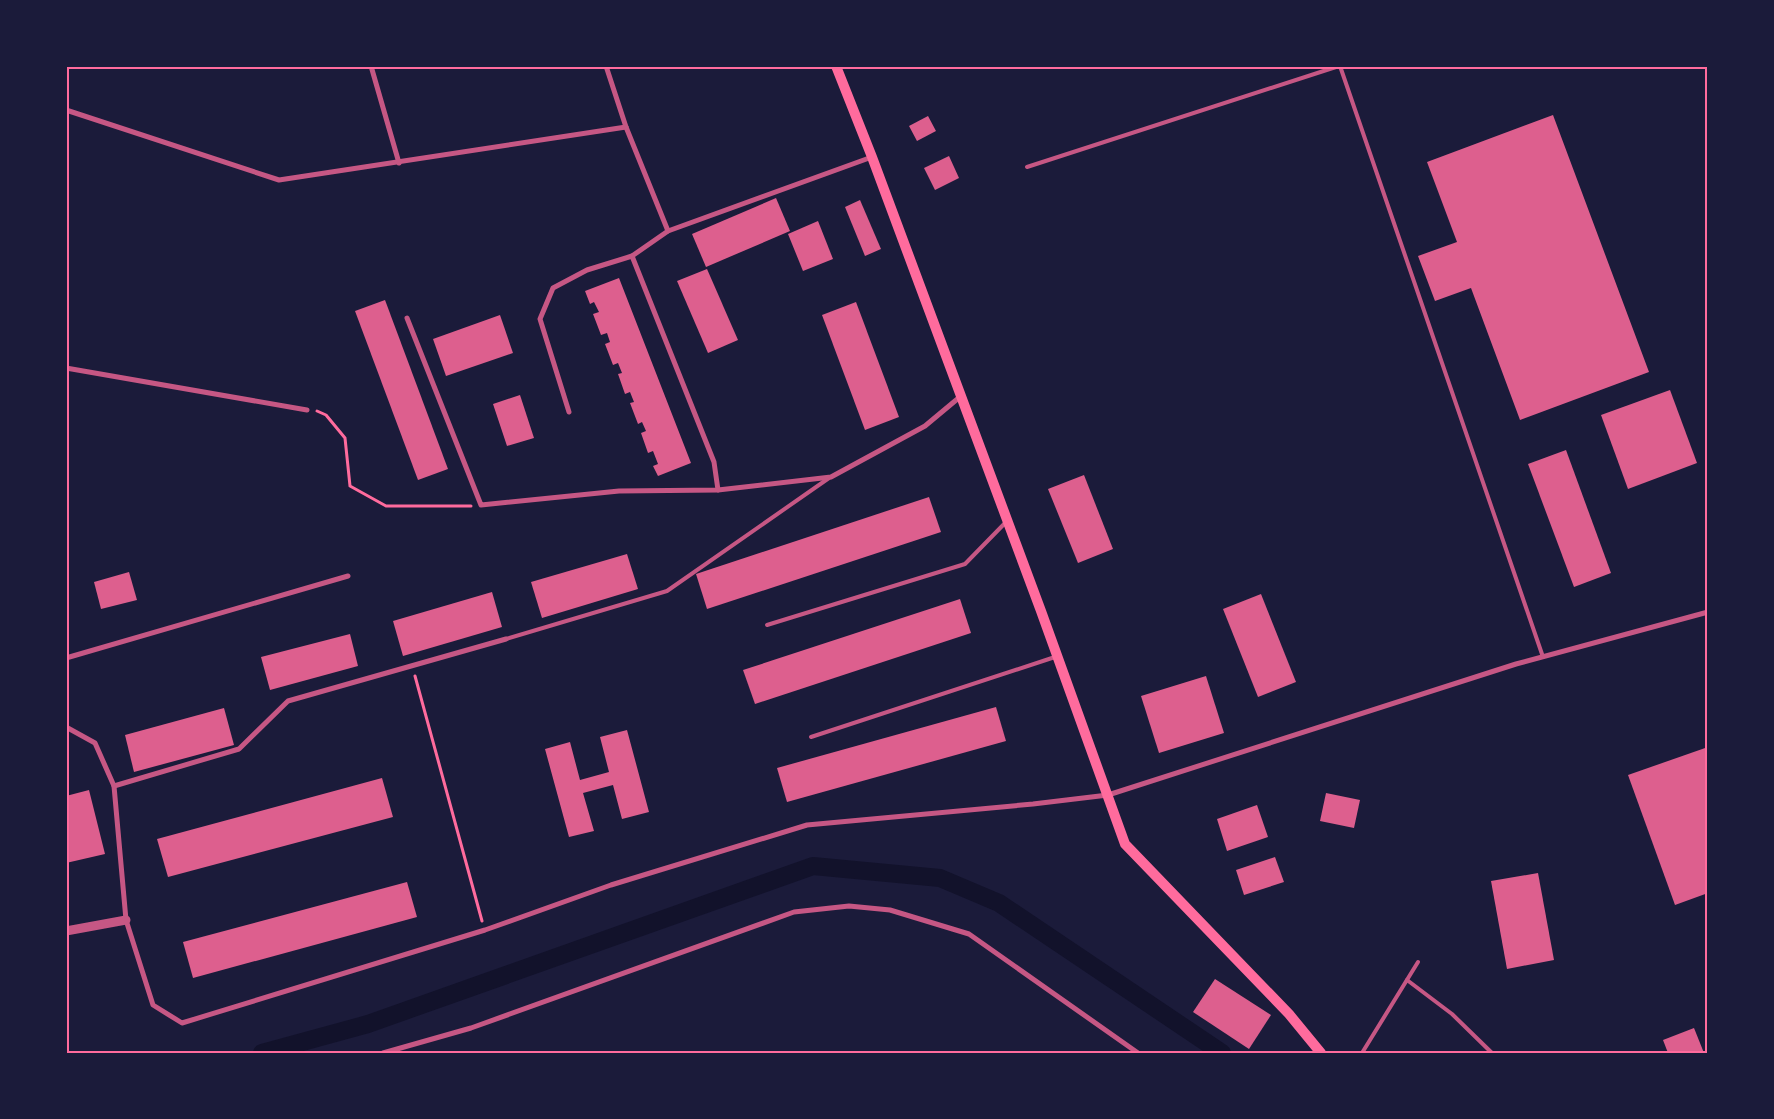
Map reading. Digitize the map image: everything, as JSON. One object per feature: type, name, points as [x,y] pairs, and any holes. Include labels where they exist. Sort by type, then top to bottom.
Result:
[{"type":"main road","points":[[836,66],[961,396],[1125,844],[1289,1014],[1321,1053]]},
{"type":"street","points":[[371,66],[399,163]]},
{"type":"street","points":[[606,66],[626,127],[668,232]]},
{"type":"street","points":[[66,110],[279,180],[626,127]]},
{"type":"street","points":[[569,412],[540,319],[553,288],[588,270],[632,256],[668,232],[872,157]]},
{"type":"street","points":[[632,256],[714,462],[718,490]]},
{"type":"street","points":[[407,318],[481,505],[619,491],[718,490],[831,477],[925,426],[961,396]]},
{"type":"street","points":[[66,368],[307,410]]},
{"type":"street","points":[[66,658],[348,576]]},
{"type":"street","points":[[66,727],[95,743],[114,786],[126,920],[153,1006],[182,1023],[485,930],[611,885],[807,825],[1023,805],[1108,795],[1507,667],[1708,612]]},
{"type":"street","points":[[114,786],[239,748],[288,701],[506,639]]},
{"type":"street","points":[[383,1053],[472,1028],[794,912],[850,906],[890,910],[969,934],[1138,1053]]},
{"type":"street","points":[[66,931],[126,920]]},
{"type":"lane","points":[[1027,167],[1340,66],[1542,657]]},
{"type":"lane","points":[[506,639],[667,590],[831,477]]},
{"type":"lane","points":[[766,625],[965,564],[1007,520]]},
{"type":"lane","points":[[811,737],[1057,656]]},
{"type":"lane","points":[[1362,1053],[1418,962]]},
{"type":"lane","points":[[1406,980],[1452,1014],[1492,1053]]},
{"type":"path","points":[[307,410],[320,411],[326,415],[345,438],[350,486],[386,506],[481,505]]},
{"type":"path","points":[[412,666],[485,930]]},
{"type":"building","points":[[1553,115],[1649,372],[1520,420],[1471,288],[1435,301],[1418,256],[1457,242],[1427,162]]},
{"type":"building","points":[[928,116],[936,131],[917,141],[909,126]]},
{"type":"building","points":[[949,156],[959,178],[935,190],[924,168]]},
{"type":"building","points":[[776,198],[790,231],[706,267],[692,234]]},
{"type":"building","points":[[860,200],[881,249],[865,256],[845,207]]},
{"type":"building","points":[[818,221],[833,259],[803,271],[788,234]]},
{"type":"building","points":[[707,269],[738,340],[708,353],[677,281]]},
{"type":"building","points":[[619,278],[691,463],[658,476],[653,466],[658,464],[653,451],[648,453],[641,433],[646,431],[642,422],[638,424],[630,403],[634,402],[630,392],[625,394],[618,374],[622,373],[618,363],[613,365],[605,344],[610,342],[607,333],[601,335],[593,314],[599,312],[594,302],[590,304],[585,291]]},
{"type":"building","points":[[385,300],[448,469],[418,480],[355,311]]},
{"type":"building","points":[[856,302],[899,417],[865,430],[822,315]]},
{"type":"building","points":[[500,315],[513,353],[446,376],[433,339]]},
{"type":"building","points":[[1670,390],[1697,463],[1628,489],[1601,415]]},
{"type":"building","points":[[520,395],[534,438],[507,446],[493,404]]},
{"type":"building","points":[[1566,450],[1611,573],[1574,587],[1528,464]]},
{"type":"building","points":[[1084,475],[1113,549],[1078,563],[1048,489]]},
{"type":"building","points":[[929,497],[941,532],[707,609],[696,574]]},
{"type":"building","points":[[627,554],[638,589],[542,618],[531,582]]},
{"type":"building","points":[[129,572],[137,600],[101,609],[94,582]]},
{"type":"building","points":[[492,592],[502,627],[403,656],[393,621]]},
{"type":"building","points":[[1261,594],[1296,682],[1258,697],[1223,609]]},
{"type":"building","points":[[960,599],[971,633],[755,704],[743,670]]},
{"type":"building","points":[[350,634],[358,666],[270,690],[261,657]]},
{"type":"building","points":[[1206,676],[1224,733],[1159,753],[1141,696]]},
{"type":"building","points":[[996,707],[1006,741],[787,802],[777,768]]},
{"type":"building","points":[[224,708],[234,745],[134,772],[125,735]]},
{"type":"building","points":[[627,730],[649,812],[622,819],[613,785],[583,793],[594,831],[569,837],[545,749],[570,742],[580,780],[609,772],[600,737]]},
{"type":"building","points":[[1708,747],[1708,893],[1675,905],[1628,775]]},
{"type":"building","points":[[382,778],[393,817],[168,877],[157,839]]},
{"type":"building","points":[[89,790],[105,854],[66,863],[66,796]]},
{"type":"building","points":[[1326,793],[1360,800],[1354,828],[1320,821]]},
{"type":"building","points":[[1257,805],[1268,837],[1227,851],[1217,819]]},
{"type":"building","points":[[1275,857],[1284,882],[1244,895],[1236,870]]},
{"type":"building","points":[[1538,873],[1554,960],[1507,969],[1491,881]]},
{"type":"building","points":[[407,882],[417,917],[193,978],[183,942]]},
{"type":"building","points":[[1215,979],[1271,1015],[1249,1049],[1193,1012]]},
{"type":"building","points":[[1694,1028],[1704,1053],[1668,1053],[1663,1040]]},
{"type":"waterway","points":[[262,1053],[368,1024],[813,866],[940,878],[999,903],[1222,1053]]}]
